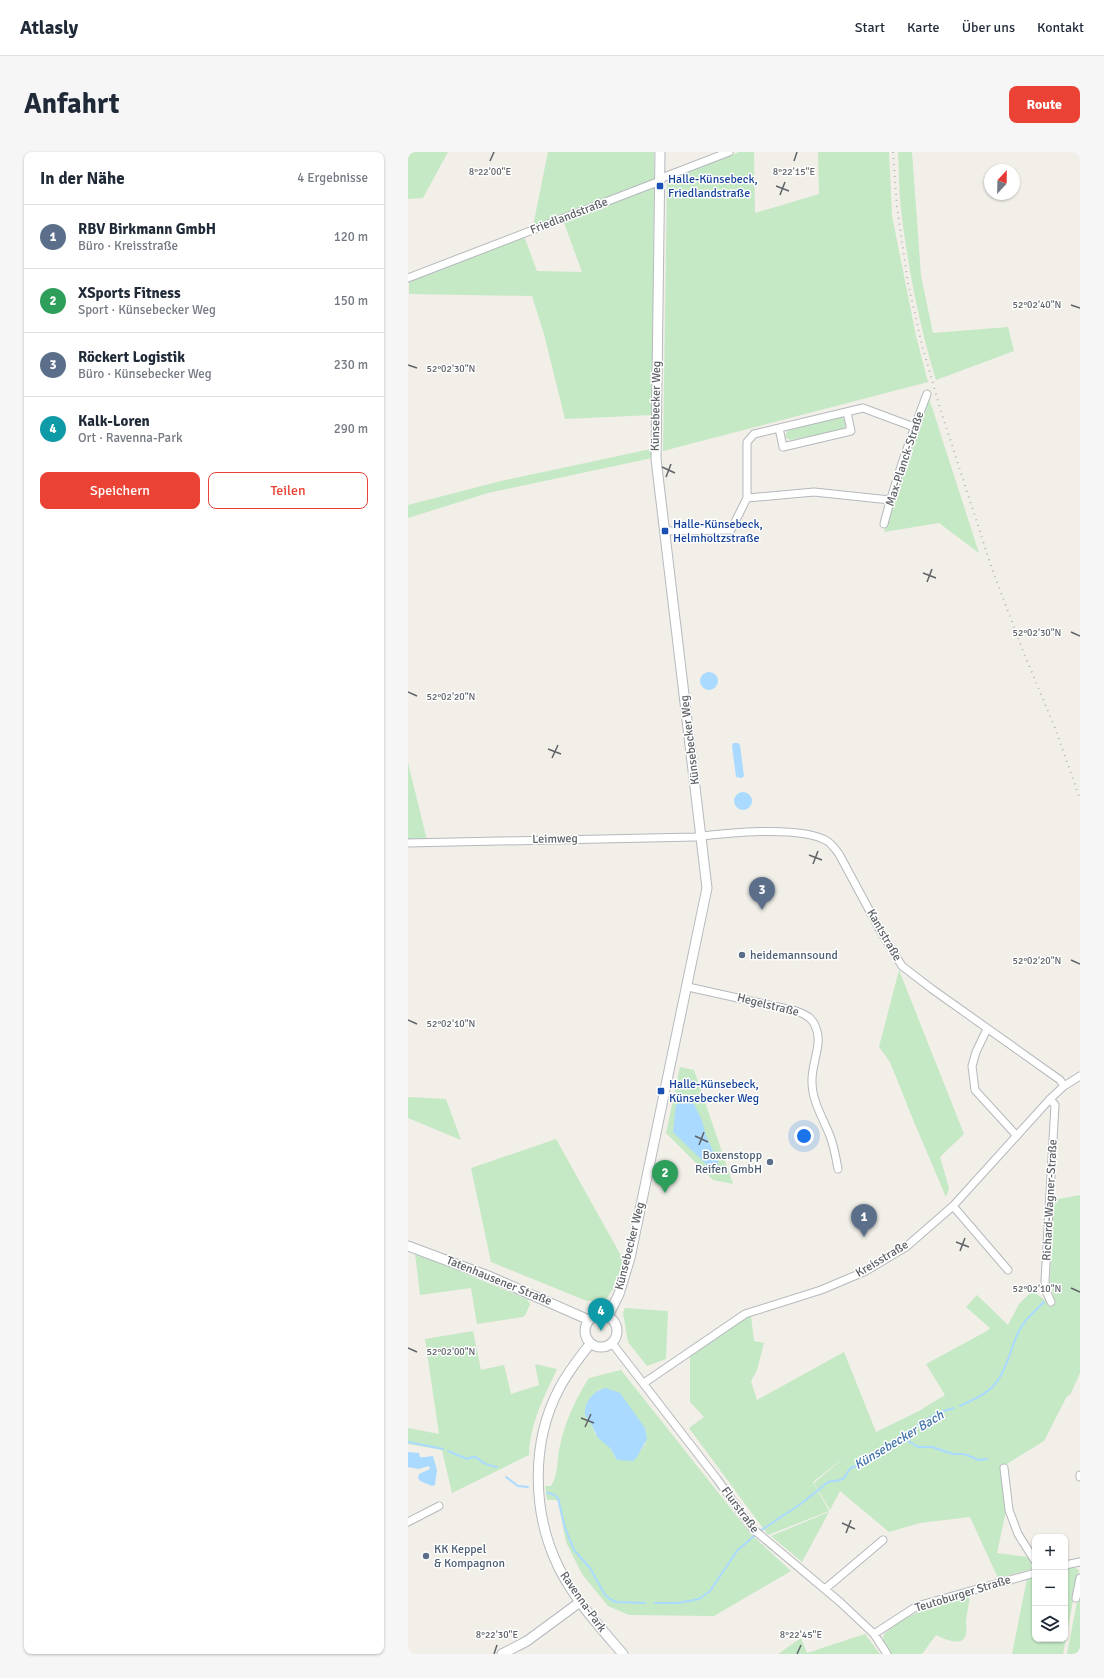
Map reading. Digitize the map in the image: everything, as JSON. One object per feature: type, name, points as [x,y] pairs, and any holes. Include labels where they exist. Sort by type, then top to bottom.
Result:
[{"type":"street","name":"Künsebecker Weg","points":[[608,1316],[619,1294],[630,1258],[688,986],[707,888],[656,459],[660,152]]},
{"type":"street","name":"Friedlandstraße","points":[[408,278],[660,181],[664,177],[729,152]]},
{"type":"street","name":"Max-Planck-Straße","points":[[884,524],[890,500],[927,394]]},
{"type":"street","points":[[665,532],[731,530],[747,498],[747,442],[754,434],[863,408],[914,428]]},
{"type":"street","points":[[779,428],[783,447],[851,431],[847,412]]},
{"type":"street","points":[[747,498],[814,492],[890,500]]},
{"type":"street","name":"Kantstraße","points":[[702,836],[758,831],[797,833],[825,840],[832,844],[898,961],[932,989],[1054,1076],[1064,1086]]},
{"type":"street","name":"Leimweg","points":[[408,843],[702,836]]},
{"type":"street","name":"Hegelstraße","points":[[688,986],[796,1011],[807,1015],[812,1020],[816,1027],[818,1041],[812,1074],[813,1093],[831,1138],[838,1169]]},
{"type":"street","points":[[987,1029],[976,1052],[972,1066],[975,1090],[1017,1136]]},
{"type":"street","name":"Kreisstraße","points":[[644,1383],[745,1314],[821,1290],[866,1271],[906,1247],[953,1206],[1050,1099],[1064,1086],[1080,1076]]},
{"type":"street","name":"Richard-Wagner-Straße","points":[[1050,1099],[1055,1105],[1045,1281],[1046,1291],[1051,1302]]},
{"type":"street","points":[[953,1206],[1008,1270]]},
{"type":"street","name":"Tatenhausener Straße","points":[[408,1246],[491,1277],[589,1320]]},
{"type":"street","points":[[597,1315],[608,1316],[615,1323],[617,1328],[616,1339],[604,1348],[594,1347],[586,1340],[584,1330],[589,1320],[597,1315]]},
{"type":"street","points":[[612,1343],[644,1383]]},
{"type":"street","name":"Ravenna-Park","points":[[590,1344],[573,1366],[556,1395],[547,1420],[540,1455],[538,1480],[540,1506],[549,1542],[558,1565],[580,1602],[623,1654]]},
{"type":"street","name":"Flurstraße","points":[[644,1383],[753,1529],[825,1589],[874,1634],[887,1654]]},
{"type":"street","points":[[1004,1468],[1009,1510],[1018,1534],[1032,1556]]},
{"type":"street","points":[[408,1522],[439,1506]]},
{"type":"street","points":[[825,1589],[883,1540]]},
{"type":"street","points":[[1068,1564],[1080,1562]]},
{"type":"street","name":"Teutoburger Straße","points":[[874,1634],[917,1606],[1032,1574]]},
{"type":"street","points":[[1076,1598],[1080,1578]]},
{"type":"street","points":[[502,1654],[526,1641],[580,1602]]},
{"type":"green space","points":[[411,152],[448,152],[423,198],[408,199],[408,155]]},
{"type":"green space","points":[[548,152],[654,152],[654,180],[533,226]]},
{"type":"green space","points":[[739,152],[754,152],[755,213],[819,194],[818,152],[889,152],[892,216],[916,336],[928,382],[663,451],[667,181]]},
{"type":"green space","points":[[898,152],[912,152],[921,276],[933,333],[1008,327],[1014,351],[936,380],[919,317],[907,253],[900,203]]},
{"type":"green space","points":[[654,186],[652,415],[565,419],[544,334],[532,296],[409,294],[409,282],[434,269],[524,236],[537,271],[582,272],[563,220]]},
{"type":"green space","points":[[929,398],[979,553],[939,523],[884,532]]},
{"type":"green space","points":[[840,416],[846,421],[843,430],[790,440],[785,437],[788,429]]},
{"type":"green space","points":[[651,449],[652,458],[488,493],[408,518],[408,505],[501,481]]},
{"type":"green space","points":[[408,763],[427,840],[408,840]]},
{"type":"green space","points":[[899,970],[964,1134],[940,1157],[949,1188],[946,1197],[890,1062],[879,1047]]},
{"type":"green space","points":[[680,1067],[694,1070],[733,1184],[713,1180],[666,1133]]},
{"type":"green space","points":[[408,1097],[446,1099],[461,1140],[408,1118]]},
{"type":"green space","points":[[556,1139],[624,1261],[615,1286],[607,1298],[587,1301],[491,1262],[471,1168]]},
{"type":"green space","points":[[1080,1195],[1080,1373],[1070,1395],[1067,1396],[1044,1441],[1002,1467],[1006,1511],[997,1553],[1029,1557],[1032,1569],[998,1578],[970,1517],[920,1523],[889,1532],[840,1491],[830,1510],[814,1483],[848,1454],[813,1482],[829,1511],[768,1535],[689,1428],[704,1417],[690,1402],[690,1356],[744,1319],[751,1316],[754,1341],[764,1343],[757,1370],[751,1381],[757,1400],[844,1352],[876,1432],[919,1411],[945,1395],[926,1364],[990,1328],[966,1307],[977,1295],[1008,1325],[1019,1304],[1032,1291],[1045,1300],[1053,1295],[1050,1281],[1053,1200]]},
{"type":"green space","points":[[415,1253],[527,1299],[530,1304],[526,1314],[523,1317],[477,1324],[471,1288],[420,1295]]},
{"type":"green space","points":[[625,1308],[668,1311],[666,1359],[647,1366],[628,1342],[623,1313]]},
{"type":"green space","points":[[473,1331],[481,1370],[504,1365],[511,1394],[539,1385],[535,1364],[557,1369],[535,1421],[529,1455],[452,1493],[442,1450],[408,1444],[408,1428],[439,1434],[425,1339]]},
{"type":"green space","points":[[621,1370],[751,1534],[791,1571],[714,1616],[629,1615],[608,1606],[582,1574],[566,1542],[558,1501],[547,1500],[545,1486],[551,1486],[553,1482],[556,1473],[561,1440],[567,1422],[579,1395],[589,1378]],"holes":[[[600,1389],[646,1443],[635,1458],[629,1460],[617,1460],[611,1449],[595,1434],[593,1427],[591,1397]]]},
{"type":"green space","points":[[829,1512],[802,1562],[771,1536]]},
{"type":"green space","points":[[1073,1567],[1079,1570],[1068,1628],[1068,1570],[1068,1568]]},
{"type":"green space","points":[[1032,1578],[1032,1642],[1065,1642],[1063,1654],[1012,1654],[1027,1579]]},
{"type":"green space","points":[[970,1595],[966,1621],[966,1634],[961,1641],[957,1642],[936,1635],[922,1654],[890,1654],[882,1643],[884,1634],[899,1622],[927,1607]]},
{"type":"green space","points":[[1080,1600],[1080,1654],[1067,1654],[1077,1602]]},
{"type":"green space","points":[[865,1634],[880,1654],[778,1654],[801,1638],[807,1653]]},
{"type":"water","points":[[709,672],[713,673],[717,677],[717,685],[713,689],[709,690],[705,689],[701,685],[700,681],[701,677],[705,673]]},
{"type":"water","points":[[733,743],[738,743],[740,745],[744,776],[742,778],[736,777],[732,746]]},
{"type":"water","points":[[739,792],[747,792],[752,797],[750,808],[747,810],[739,810],[734,805],[734,797]]},
{"type":"water","points":[[686,1101],[694,1104],[702,1121],[706,1136],[718,1161],[718,1166],[714,1169],[708,1166],[673,1132],[676,1105],[680,1102]]},
{"type":"water","points":[[606,1388],[620,1393],[645,1428],[647,1439],[637,1457],[633,1461],[617,1460],[611,1449],[597,1437],[593,1427],[585,1415],[586,1406],[591,1397],[598,1391]]},
{"type":"water","points":[[408,1452],[419,1453],[420,1457],[433,1456],[437,1470],[435,1485],[432,1486],[420,1481],[418,1478],[419,1474],[430,1469],[429,1466],[418,1469],[408,1467]]},
{"type":"waterway","name":"Künsebecker Bach","points":[[960,1406],[984,1394],[996,1383],[1006,1366],[1019,1330],[1044,1302]]},
{"type":"waterway","name":"Künsebecker Bach","points":[[760,1531],[802,1503],[828,1482],[844,1478],[852,1467],[859,1466],[867,1459],[881,1451],[889,1449],[892,1444],[905,1439],[917,1426],[930,1417],[954,1408]]},
{"type":"waterway","points":[[905,1439],[918,1447],[932,1447],[953,1454],[964,1454],[979,1460],[987,1459]]},
{"type":"waterway","name":"Künsebecker Bach","points":[[408,1442],[443,1449]]},
{"type":"waterway","name":"Künsebecker Bach","points":[[448,1451],[467,1459],[475,1457],[485,1464],[497,1467]]},
{"type":"waterway","name":"Künsebecker Bach","points":[[506,1477],[518,1486],[528,1487]]},
{"type":"waterway","name":"Künsebecker Bach","points":[[547,1493],[553,1494],[558,1498],[565,1528],[574,1550],[590,1568],[605,1595],[616,1602],[645,1603]]},
{"type":"waterway","name":"Künsebecker Bach","points":[[655,1603],[678,1603],[699,1599],[710,1591],[737,1551],[756,1534]]},
{"type":"railway","points":[[893,152],[897,207],[908,283],[922,345],[940,408],[992,569],[1023,651],[1055,728],[1080,799]]},
{"type":"place","name":"Halle-Künsebeck, Friedlandstraße","points":[[660,186]]},
{"type":"place","name":"Halle-Künsebeck, Helmholtzstraße","points":[[665,531]]},
{"type":"place","name":"Röckert Logistik","points":[[762,910]]},
{"type":"place","name":"heidemannsound","points":[[742,955]]},
{"type":"place","name":"Halle-Künsebeck, Künsebecker Weg","points":[[661,1091]]},
{"type":"place","name":"Boxenstopp Reifen GmbH","points":[[770,1162]]},
{"type":"place","name":"XSports Fitness","points":[[665,1193]]},
{"type":"place","name":"RBV Birkmann GmbH","points":[[864,1237]]},
{"type":"place","name":"Kalk-Loren","points":[[601,1331]]},
{"type":"place","name":"KK Keppel & Kompagnon","points":[[426,1556]]}]
